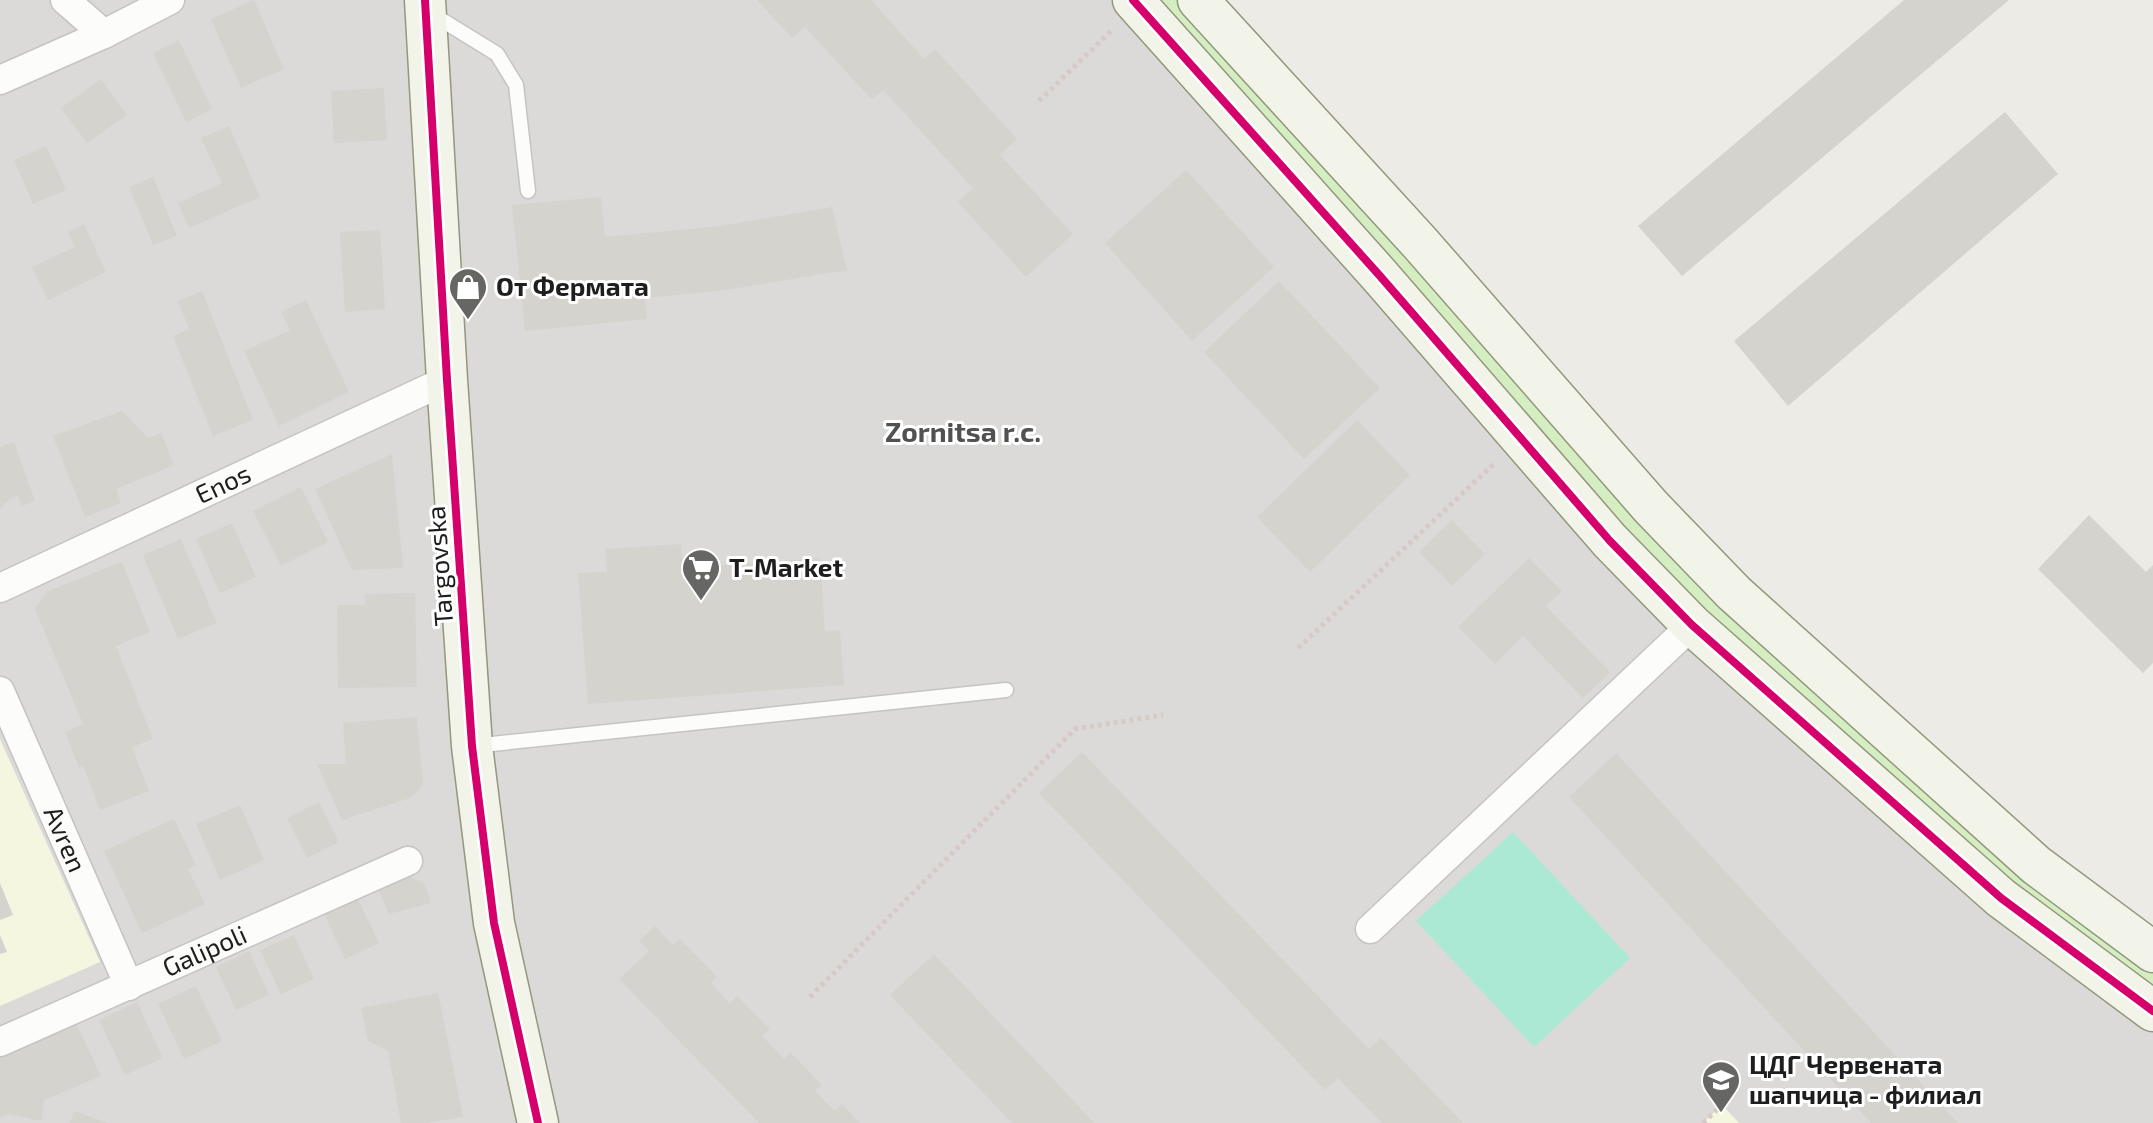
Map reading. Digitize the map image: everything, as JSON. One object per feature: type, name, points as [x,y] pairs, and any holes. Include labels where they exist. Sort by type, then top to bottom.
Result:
[{"type":"street","points":[[65,0],[104,34]]},
{"type":"street","points":[[0,80],[104,34],[170,0]]},
{"type":"street","points":[[1198,0],[1420,243],[1651,507],[1734,593],[2036,865],[2153,952]]},
{"type":"street","points":[[1136,2],[1610,541],[1692,625],[2001,898],[2153,1011]]},
{"type":"street","name":"Targovska","points":[[425,5],[472,746],[494,923],[538,1123]]},
{"type":"street","points":[[1380,276],[1420,243]]},
{"type":"street","name":"Enos","points":[[0,588],[447,380]]},
{"type":"street","points":[[1370,929],[1692,625]]},
{"type":"street","name":"Avren","points":[[0,691],[129,986]]},
{"type":"street","name":"Galipoli","points":[[0,1042],[408,861]]},
{"type":"lane","points":[[425,5],[497,54],[516,85],[528,191]]},
{"type":"lane","points":[[472,746],[1006,690]]},
{"type":"path","points":[[1039,101],[1136,2]]},
{"type":"path","points":[[1298,648],[1521,439]]},
{"type":"path","points":[[810,997],[1075,729],[1163,715]]},
{"type":"path","points":[[1703,1123],[1722,1105]]},
{"type":"shaded area","points":[[0,0],[1133,0],[2153,1011],[2153,1123],[0,1123]]},
{"type":"shaded area","points":[[0,739],[100,962],[0,1006]]},
{"type":"shaded area","name":"ЦДГ Червената шапчица - филиал","points":[[1722,1105],[1739,1123],[1703,1123]]},
{"type":"green space","points":[[1133,0],[1198,0],[1651,507],[2153,952],[2153,1011],[1692,625]]},
{"type":"green space","points":[[1513,832],[1630,958],[1534,1047],[1416,921]]},
{"type":"building","points":[[254,0],[284,69],[241,88],[211,19]]},
{"type":"building","points":[[757,0],[871,0],[924,59],[935,49],[1017,139],[1000,155],[1073,234],[1026,277],[958,202],[973,188],[883,90],[872,100],[805,27],[792,38]]},
{"type":"building","points":[[1904,0],[2009,0],[1682,276],[1638,226]]},
{"type":"building","points":[[179,40],[212,109],[186,122],[153,53]]},
{"type":"building","points":[[101,79],[127,115],[87,143],[61,108]]},
{"type":"building","points":[[384,88],[387,140],[334,143],[331,91]]},
{"type":"building","points":[[2005,112],[2058,174],[1788,406],[1734,341]]},
{"type":"building","points":[[229,126],[260,197],[189,228],[178,203],[222,183],[201,138]]},
{"type":"building","points":[[46,146],[66,190],[33,204],[14,160]]},
{"type":"building","points":[[1186,170],[1274,267],[1192,341],[1105,243]]},
{"type":"building","points":[[153,177],[177,236],[153,245],[129,187]]},
{"type":"building","points":[[601,197],[605,237],[720,226],[832,207],[847,270],[726,290],[645,298],[647,319],[525,331],[512,205]]},
{"type":"building","points":[[84,224],[106,272],[48,300],[32,267],[75,247],[68,232]]},
{"type":"building","points":[[380,230],[385,309],[345,312],[340,232]]},
{"type":"building","points":[[1279,281],[1380,388],[1304,459],[1204,352]]},
{"type":"building","points":[[202,291],[253,420],[213,436],[173,336],[189,329],[178,301]]},
{"type":"building","points":[[306,300],[349,392],[279,426],[244,351],[290,330],[281,312]]},
{"type":"building","points":[[122,411],[148,438],[161,433],[174,465],[116,489],[121,503],[85,517],[53,436]]},
{"type":"building","points":[[1357,420],[1410,475],[1310,572],[1257,517]]},
{"type":"building","points":[[14,442],[35,501],[22,506],[18,496],[9,499],[0,509],[0,447]]},
{"type":"building","points":[[392,454],[403,568],[352,570],[315,489]]},
{"type":"building","points":[[301,487],[328,542],[281,566],[253,511]]},
{"type":"building","points":[[2089,515],[2146,572],[2153,565],[2153,663],[2143,673],[2038,569]]},
{"type":"building","points":[[1452,520],[1485,554],[1452,586],[1419,552]]},
{"type":"building","points":[[232,523],[256,577],[220,593],[196,539]]},
{"type":"building","points":[[181,539],[217,623],[178,639],[143,555]]},
{"type":"building","name":"T-Market","points":[[681,544],[683,568],[820,558],[825,632],[840,630],[844,685],[588,704],[578,573],[607,572],[605,549]]},
{"type":"building","points":[[1529,558],[1562,591],[1546,606],[1610,672],[1583,698],[1523,636],[1495,664],[1458,627]]},
{"type":"building","points":[[122,562],[150,632],[116,646],[153,739],[132,747],[149,791],[100,810],[83,766],[79,768],[65,732],[83,724],[35,609],[46,592]]},
{"type":"building","points":[[415,593],[417,687],[338,688],[337,605],[365,605],[365,594]]},
{"type":"building","points":[[417,717],[423,786],[410,798],[342,820],[317,764],[346,764],[343,723]]},
{"type":"building","points":[[1082,752],[1369,1049],[1381,1038],[1463,1123],[1382,1123],[1338,1078],[1325,1090],[1039,793]]},
{"type":"building","points":[[1616,753],[1958,1123],[1871,1123],[1569,797]]},
{"type":"building","points":[[319,802],[339,842],[307,858],[287,818]]},
{"type":"building","points":[[240,805],[264,860],[220,880],[196,824]]},
{"type":"building","points":[[174,819],[196,865],[188,869],[205,904],[142,933],[104,851]]},
{"type":"building","points":[[406,875],[425,884],[431,903],[389,914],[377,887]]},
{"type":"building","points":[[0,883],[13,915],[0,920]]},
{"type":"building","points":[[358,899],[379,943],[345,959],[324,914]]},
{"type":"building","points":[[655,926],[673,945],[680,939],[717,977],[711,983],[730,1004],[737,996],[770,1029],[762,1036],[784,1059],[790,1052],[822,1085],[815,1091],[835,1111],[842,1104],[860,1123],[759,1123],[619,979],[649,951],[639,941]]},
{"type":"building","points":[[0,935],[7,952],[0,954]]},
{"type":"building","points":[[294,935],[314,979],[281,994],[260,950]]},
{"type":"building","points":[[249,951],[269,995],[236,1010],[216,967]]},
{"type":"building","points":[[934,954],[1094,1123],[1012,1123],[890,995]]},
{"type":"building","points":[[196,986],[222,1041],[184,1059],[158,1004]]},
{"type":"building","points":[[438,993],[463,1117],[426,1123],[401,1123],[388,1051],[368,1041],[361,1008]]},
{"type":"building","points":[[137,1002],[163,1058],[125,1075],[99,1020]]},
{"type":"building","points":[[75,1021],[101,1076],[44,1100],[41,1121],[9,1114],[0,1118],[0,1055]]},
{"type":"building","points":[[74,1111],[108,1123],[70,1123]]},
{"type":"cycle path","points":[[425,0],[472,746],[494,923],[538,1123]]},
{"type":"cycle path","points":[[1133,0],[1380,276],[1610,541],[1692,625],[2001,898],[2153,1011]]},
{"type":"place","name":"От Фермата","points":[[468,321]]},
{"type":"place","name":"T-Market","points":[[701,602]]},
{"type":"place","name":"ЦДГ Червената шапчица - филиал","points":[[1721,1114]]},
{"type":"district","name":"Zornitsa r.c.","points":[[963,432]]}]
